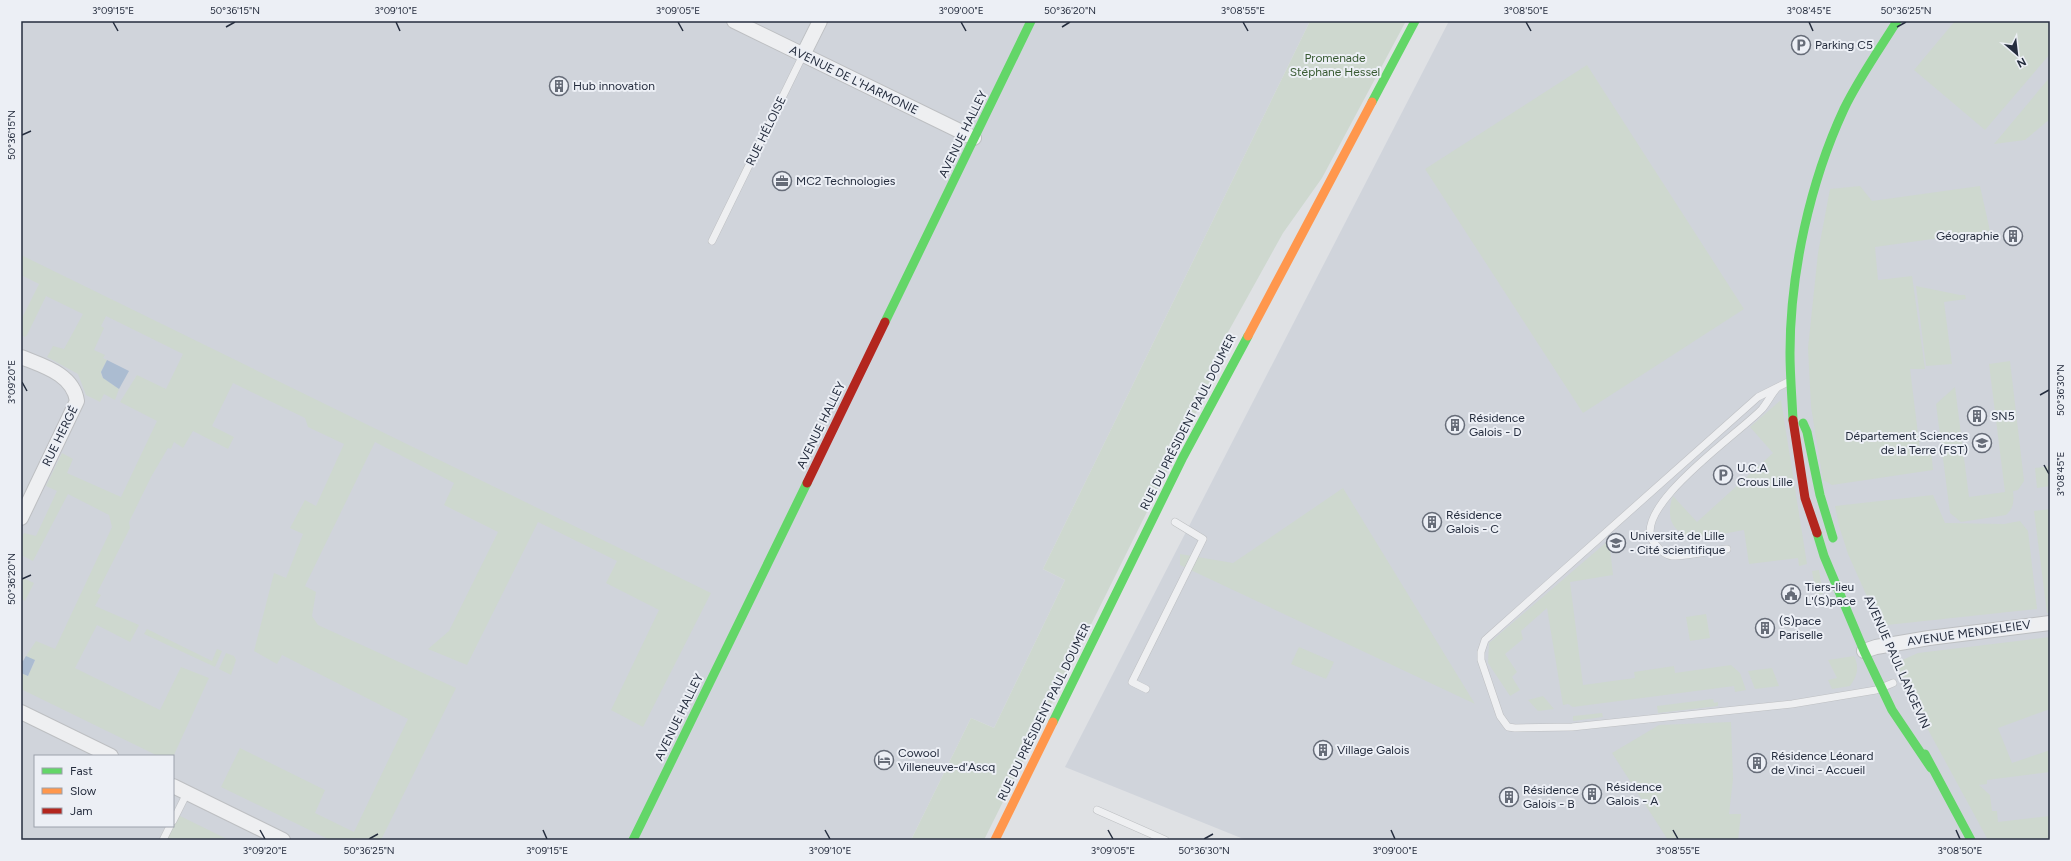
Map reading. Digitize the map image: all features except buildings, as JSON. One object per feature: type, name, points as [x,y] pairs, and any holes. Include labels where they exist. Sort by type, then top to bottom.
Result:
[{"type":"street","name":"AVENUE DE L'HARMONIE","points":[[734,21],[974,138]]},
{"type":"street","name":"RUE HÉLOISE","points":[[803,55],[820,21]]},
{"type":"street","name":"AVENUE HALLEY","points":[[633,840],[1031,21]]},
{"type":"street","name":"RUE DU PRÉSIDENT PAUL DOUMER","points":[[995,840],[1183,457],[1415,21]]},
{"type":"street","name":"AVENUE PAUL LANGEVIN","points":[[1898,21],[1855,87],[1832,136],[1809,207],[1796,276],[1791,330],[1791,381],[1794,405],[1793,430],[1796,456],[1810,513],[1824,556],[1874,649],[1882,688],[1898,721],[1931,768]]},
{"type":"street","name":"RUE HERGÉ","points":[[21,357],[64,377],[76,392],[77,401],[21,518]]},
{"type":"street","name":"AVENUE PAUL LANGEVIN","points":[[1794,405],[1807,432],[1820,495],[1836,546]]},
{"type":"street","name":"AVENUE MENDELEIEV","points":[[1874,649],[2050,623]]},
{"type":"street","points":[[21,712],[109,755]]},
{"type":"street","name":"AVENUE PAUL LANGEVIN","points":[[1906,712],[1931,768],[1971,840]]},
{"type":"street","points":[[174,787],[283,840]]},
{"type":"lane","name":"RUE HÉLOISE","points":[[712,241],[803,55]]},
{"type":"lane","points":[[1791,381],[1758,397],[1485,640],[1481,652],[1481,660],[1500,716],[1508,727],[1545,729],[1792,704],[1882,688],[1893,684]]},
{"type":"lane","points":[[1727,549],[1672,556],[1660,550],[1652,541],[1649,528],[1654,514],[1668,494],[1762,409],[1777,387]]},
{"type":"lane","points":[[1146,689],[1132,682],[1203,539],[1175,522]]},
{"type":"lane","points":[[174,819],[186,793]]},
{"type":"lane","points":[[1097,810],[1165,840]]},
{"type":"lane","points":[[163,840],[170,827]]},
{"type":"shaded area","points":[[21,21],[1310,21],[1043,569],[1065,580],[994,728],[971,718],[911,840],[21,840]]},
{"type":"shaded area","name":"Université de Lille ‐ Cité scientifique","points":[[1449,21],[2050,21],[2050,840],[1246,840],[1065,767]]},
{"type":"green space","name":"Promenade Stéphane Hessel","points":[[1310,21],[1406,21],[1322,178],[1283,233],[1222,343],[1207,391],[984,840],[911,840],[971,718],[994,728],[1065,580],[1043,569]]},
{"type":"green space","points":[[1955,21],[2050,21],[2050,54],[1985,130],[1914,70]]},
{"type":"green space","points":[[1587,65],[1744,309],[1583,413],[1425,169]]},
{"type":"green space","points":[[2050,77],[2050,119],[2025,140],[1994,144]]},
{"type":"green space","points":[[1860,186],[1872,201],[1980,186],[1990,231],[1875,247],[1878,280],[1912,276],[1925,369],[1910,369],[1920,450],[1931,449],[1933,470],[1832,485],[1823,480],[1811,407],[1808,348],[1818,253],[1830,189]]},
{"type":"green space","points":[[21,255],[711,593],[643,727],[611,710],[659,610],[606,583],[617,561],[538,522],[467,665],[428,649],[449,631],[498,532],[444,505],[454,483],[375,442],[305,586],[316,592],[312,616],[318,625],[456,688],[381,840],[330,840],[221,787],[240,748],[325,790],[315,813],[354,832],[408,719],[282,655],[277,664],[254,651],[274,573],[286,578],[303,534],[290,528],[305,500],[316,506],[344,444],[308,427],[305,418],[233,383],[212,426],[234,437],[228,449],[193,431],[183,448],[174,442],[171,449],[168,448],[151,477],[129,522],[130,528],[97,593],[101,595],[95,606],[139,625],[130,642],[97,625],[75,668],[160,710],[181,667],[209,678],[174,755],[156,755],[21,689],[21,673],[28,676],[35,661],[26,656],[36,641],[55,649],[112,527],[109,515],[68,494],[33,561],[21,555],[21,539],[24,533],[36,536],[57,491],[46,486],[62,453],[73,459],[67,473],[121,497],[157,421],[120,402],[137,375],[166,389],[183,354],[106,316],[101,326],[104,328],[94,350],[105,355],[103,358],[107,360],[101,372],[102,377],[119,389],[115,400],[104,394],[100,402],[86,395],[78,374],[47,357],[53,346],[64,349],[83,314],[46,296],[27,335],[25,337],[21,335],[21,320],[39,284],[21,275]]},
{"type":"green space","points":[[1916,286],[1965,295],[1966,299],[1944,302],[1952,364],[1926,366]]},
{"type":"green space","points":[[2010,361],[2024,481],[2018,490],[2013,491],[2013,504],[2011,510],[2006,515],[1961,522],[1950,513],[1936,404],[1955,387],[1969,497],[2005,492],[1989,364]]},
{"type":"green space","points":[[1781,400],[1807,564],[1799,566],[1798,558],[1749,564],[1744,530],[1703,536],[1693,536],[1683,533],[1676,528],[1671,520],[1671,505],[1673,496],[1697,522],[1773,453],[1750,427]]},
{"type":"green space","points":[[2050,466],[2050,486],[2037,488],[2035,468]]},
{"type":"green space","points":[[1343,488],[1475,704],[1180,565],[1180,554],[1233,563]]},
{"type":"green space","points":[[1933,495],[1945,523],[2004,524],[2020,521],[2028,531],[2037,609],[1887,625],[1877,619],[1848,554],[1839,526],[1835,506]]},
{"type":"green space","points":[[2050,509],[2050,613],[2047,613],[2034,511]]},
{"type":"green space","points":[[1609,540],[1613,575],[1570,582],[1583,685],[1635,678],[1634,672],[1674,666],[1675,673],[1731,665],[1740,673],[1746,690],[1735,692],[1734,686],[1573,707],[1568,704],[1563,705],[1547,608],[1521,631],[1523,639],[1505,654],[1517,672],[1512,677],[1520,690],[1510,696],[1488,663],[1489,643]]},
{"type":"green space","points":[[1819,570],[1823,594],[1816,595],[1812,571]]},
{"type":"green space","points":[[21,577],[34,583],[25,601],[21,599]]},
{"type":"green space","points":[[1706,614],[1710,638],[1690,641],[1686,617]]},
{"type":"green space","points":[[147,629],[212,661],[217,649],[222,651],[215,667],[144,634]]},
{"type":"green space","points":[[2050,637],[2050,709],[1998,728],[2012,763],[2050,750],[2050,772],[1987,780],[1987,784],[1979,785],[1990,795],[1992,811],[1997,811],[1998,822],[2050,816],[2050,840],[1988,840],[1900,678],[1900,661],[1918,653]]},
{"type":"green space","points":[[1299,647],[1334,662],[1326,679],[1291,664]]},
{"type":"green space","points":[[226,653],[234,656],[236,660],[231,675],[219,669]]},
{"type":"green space","points":[[1854,656],[1857,664],[1857,672],[1850,686],[1832,689],[1828,680],[1837,678],[1828,660]]},
{"type":"green space","points":[[1772,668],[1779,686],[1755,689],[1748,671]]},
{"type":"green space","points":[[1543,696],[1554,709],[1538,711],[1528,700]]},
{"type":"green space","points":[[1713,699],[1714,703],[1718,702],[1718,706],[1658,713],[1657,706]]},
{"type":"green space","points":[[1602,713],[1603,717],[1573,721],[1573,716]]},
{"type":"green space","points":[[1731,722],[1733,779],[1729,814],[1741,814],[1738,840],[1668,840],[1612,753],[1659,725]]},
{"type":"green space","points":[[176,814],[229,840],[163,840],[170,827],[174,827],[174,818]]},
{"type":"water","points":[[107,360],[129,371],[119,389],[103,378],[101,372]]},
{"type":"water","points":[[26,656],[35,660],[28,676],[21,673],[21,660],[23,661]]},
{"type":"traffic: fast","points":[[885,322],[1031,21]]},
{"type":"traffic: fast","points":[[1372,102],[1415,21]]},
{"type":"traffic: fast","points":[[1793,420],[1790,361],[1791,323],[1798,260],[1812,197],[1821,167],[1844,109],[1863,75],[1897,21]]},
{"type":"traffic: fast","points":[[1053,722],[1183,457],[1248,336]]},
{"type":"traffic: fast","points":[[1803,423],[1807,432],[1820,495],[1833,538]]},
{"type":"traffic: fast","points":[[633,840],[807,483]]},
{"type":"traffic: fast","points":[[1817,533],[1824,556],[1864,651],[1892,710],[1931,768]]},
{"type":"traffic: fast","points":[[1925,754],[1971,840]]},
{"type":"traffic: slow","points":[[1248,336],[1372,102]]},
{"type":"traffic: slow","points":[[995,840],[1053,722]]},
{"type":"traffic: jam","points":[[807,483],[885,322]]},
{"type":"traffic: jam","points":[[1793,420],[1805,498],[1817,533]]},
{"type":"place","name":"Parking C5","points":[[1801,45]]},
{"type":"place","name":"Hub innovation","points":[[559,86]]},
{"type":"place","name":"MC2 Technologies","points":[[782,181]]},
{"type":"place","name":"Géographie","points":[[2013,236]]},
{"type":"place","name":"SN5","points":[[1977,416]]},
{"type":"place","name":"Résidence Galois - D","points":[[1455,425]]},
{"type":"place","name":"Département Sciences de la Terre (FST)","points":[[1982,443]]},
{"type":"place","name":"U.C.A Crous Lille","points":[[1723,475]]},
{"type":"place","name":"Résidence Galois - C","points":[[1432,522]]},
{"type":"place","name":"Université de Lille ‐ Cité scientifique","points":[[1616,543]]},
{"type":"place","name":"Tiers-lieu L'(S)pace","points":[[1791,594]]},
{"type":"place","name":"(S)pace Pariselle","points":[[1765,628]]},
{"type":"place","name":"Village Galois","points":[[1323,750]]},
{"type":"place","name":"Cowool Villeneuve-d'Ascq","points":[[884,760]]},
{"type":"place","name":"Résidence Léonard de Vinci - Accueil","points":[[1757,763]]},
{"type":"place","name":"Résidence Galois - A","points":[[1592,794]]},
{"type":"place","name":"Résidence Galois - B","points":[[1509,797]]}]
